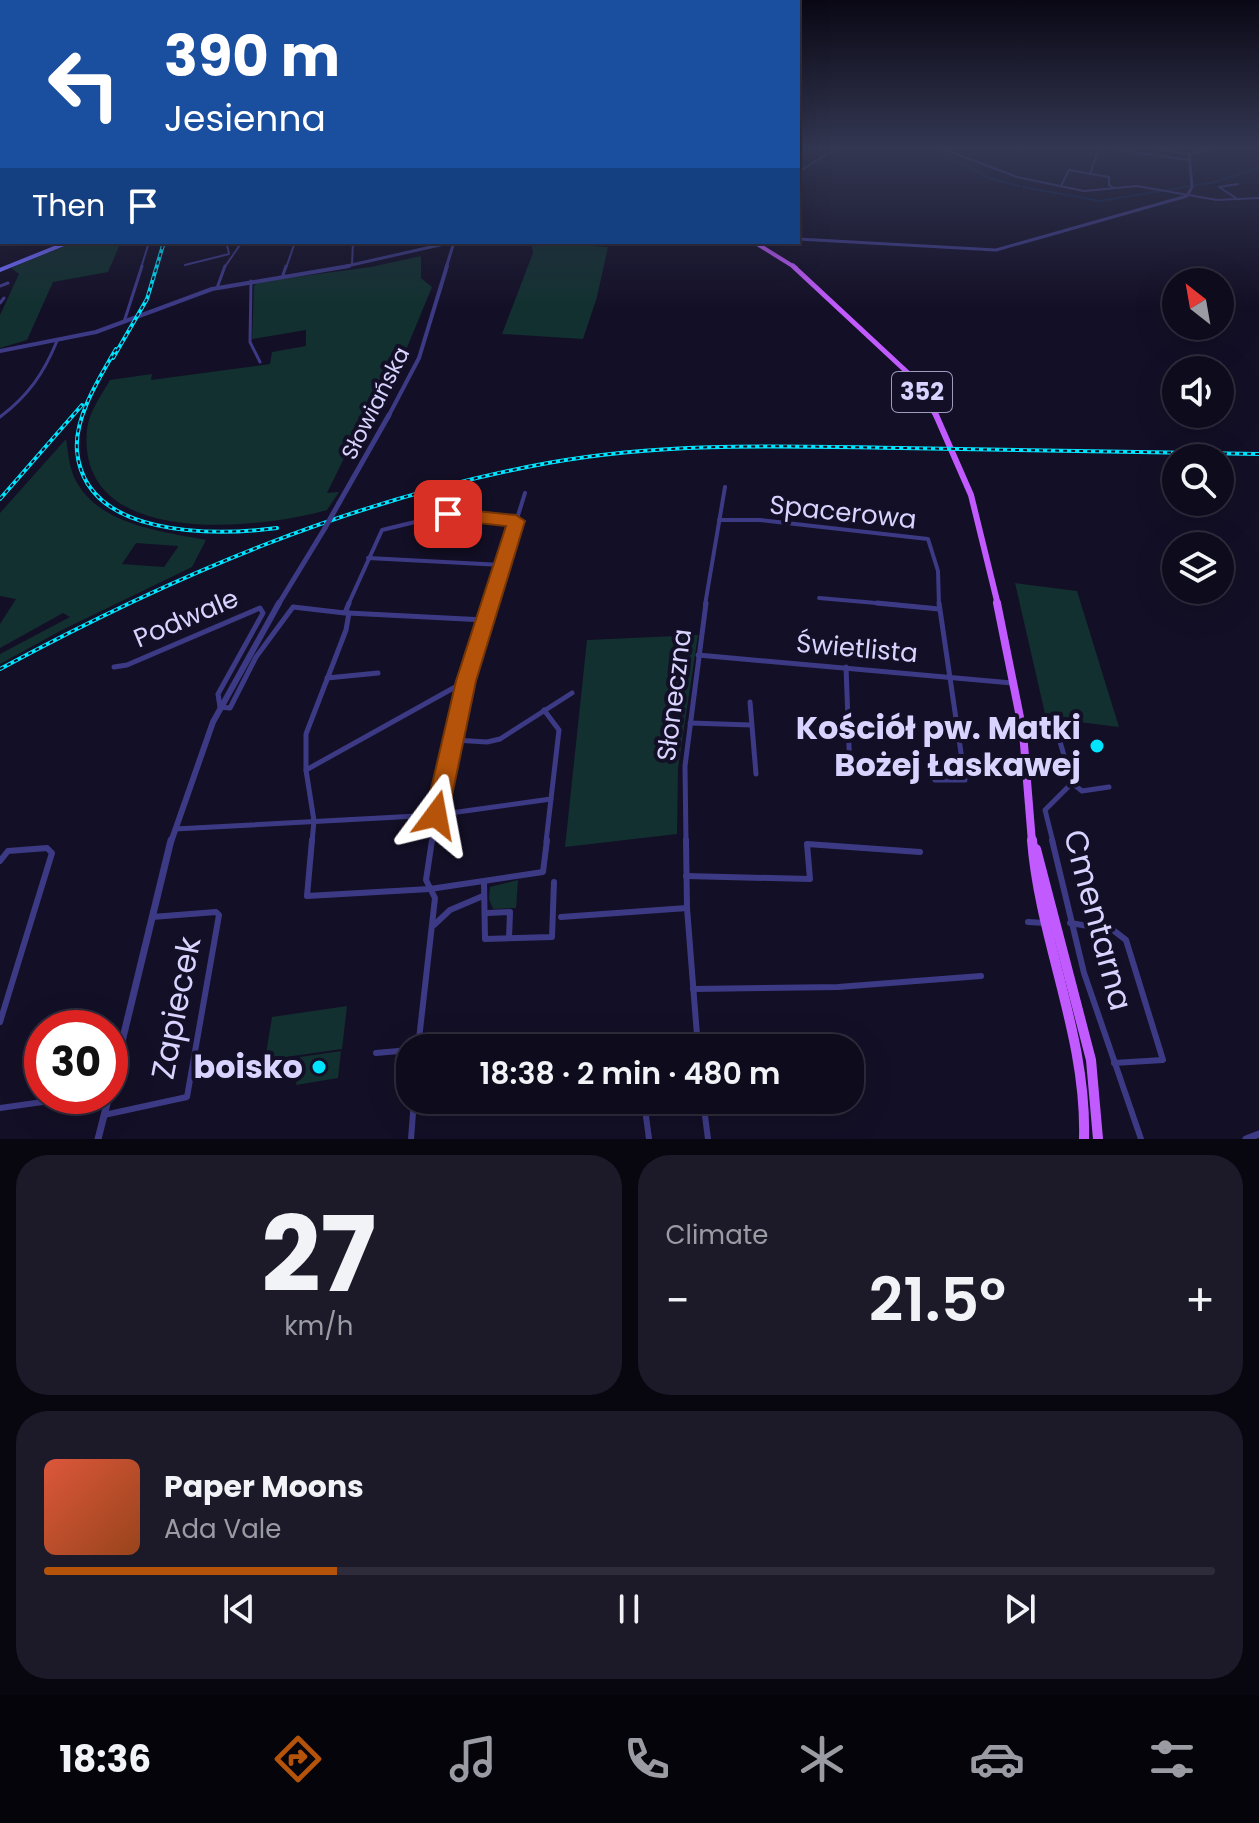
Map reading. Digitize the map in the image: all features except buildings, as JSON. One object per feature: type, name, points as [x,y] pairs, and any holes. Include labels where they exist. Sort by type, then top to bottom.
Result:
[{"type":"main road","points":[[0,270],[64,244]]},
{"type":"main road","name":"352","points":[[760,244],[795,267],[908,373],[934,410],[980,523],[1027,754],[1032,835],[1081,1065],[1085,1137]]},
{"type":"main road","name":"352","points":[[1048,918],[1057,936],[1091,1060],[1098,1139]]},
{"type":"street","points":[[800,239],[869,245],[1000,249],[1172,201]]},
{"type":"street","points":[[124,322],[148,244]]},
{"type":"street","points":[[226,244],[229,254]]},
{"type":"street","points":[[217,288],[229,254],[240,244]]},
{"type":"street","points":[[283,275],[294,244]]},
{"type":"street","points":[[352,265],[354,244]]},
{"type":"street","points":[[0,351],[57,341],[124,322],[171,302],[217,288],[352,265],[445,244]]},
{"type":"street","name":"Słowiańska","points":[[128,1016],[175,829],[197,762],[220,707],[406,387],[419,358],[453,244]]},
{"type":"street","points":[[185,265],[229,254]]},
{"type":"street","points":[[251,281],[250,342],[256,360],[260,362]]},
{"type":"street","points":[[0,286],[8,283]]},
{"type":"street","points":[[0,303],[4,298]]},
{"type":"street","points":[[0,417],[24,399],[47,366],[57,341]]},
{"type":"street","name":"Słoneczna","points":[[697,1034],[687,908],[685,766],[698,655],[725,487]]},
{"type":"street","points":[[420,1034],[435,898],[426,880],[436,815],[466,681],[525,493]]},
{"type":"street","points":[[516,521],[448,514],[382,530],[347,613],[306,734],[306,770],[314,821],[307,896],[430,889],[543,872],[559,730],[544,710]]},
{"type":"street","name":"Spacerowa","points":[[719,520],[760,520],[928,539],[938,571],[939,609]]},
{"type":"street","points":[[368,558],[502,565]]},
{"type":"street","points":[[819,598],[939,609],[965,780],[935,780]]},
{"type":"street","points":[[220,707],[230,708],[256,657],[293,607],[485,620]]},
{"type":"street","name":"Podwale","points":[[114,667],[127,665],[260,608],[263,613],[220,690],[220,707]]},
{"type":"street","name":"Świetlista","points":[[698,655],[1012,683]]},
{"type":"street","points":[[846,667],[850,773]]},
{"type":"street","points":[[327,678],[378,673]]},
{"type":"street","points":[[306,770],[466,681]]},
{"type":"street","points":[[454,740],[487,742],[500,739],[572,693]]},
{"type":"street","points":[[750,702],[756,774]]},
{"type":"street","points":[[1054,721],[1072,783],[1082,791],[1109,787]]},
{"type":"street","points":[[690,723],[751,725]]},
{"type":"street","name":"Cmentarna","points":[[1072,783],[1045,810],[1070,923],[1093,1003],[1141,1139]]},
{"type":"street","points":[[175,829],[436,815],[552,799]]},
{"type":"street","points":[[686,876],[810,879],[807,844],[920,852]]},
{"type":"street","points":[[0,861],[8,851],[47,848],[52,853],[0,1022]]},
{"type":"street","points":[[484,882],[487,913],[485,939],[552,937],[554,882]]},
{"type":"street","points":[[432,927],[450,910],[483,896]]},
{"type":"street","points":[[561,917],[687,908]]},
{"type":"street","name":"Zapiecek","points":[[104,1115],[187,1097],[219,915],[216,912],[152,917]]},
{"type":"street","points":[[487,913],[510,912],[508,939]]},
{"type":"street","points":[[1028,922],[1048,918]]},
{"type":"street","points":[[1070,923],[1113,930],[1126,940],[1163,1060],[1114,1063]]},
{"type":"street","points":[[693,989],[838,987],[981,976]]},
{"type":"street","points":[[376,1053],[396,1051]]},
{"type":"street","points":[[0,1108],[24,1105]]},
{"type":"street","points":[[411,1139],[413,1114]]},
{"type":"street","points":[[646,1114],[649,1139]]},
{"type":"street","points":[[705,1114],[708,1139]]},
{"type":"street","name":"Słowiańska","points":[[98,1139],[104,1115]]},
{"type":"street","points":[[1249,1139],[1259,1134]]},
{"type":"green space","points":[[70,244],[120,244],[108,272],[53,282],[27,340],[0,348],[0,315],[19,274],[11,268]]},
{"type":"green space","points":[[531,244],[608,247],[597,297],[583,339],[502,334],[533,253]]},
{"type":"green space","points":[[421,256],[421,278],[432,287],[401,362],[391,362],[327,493],[339,492],[327,510],[258,523],[217,525],[176,522],[139,513],[110,496],[91,468],[87,430],[93,410],[110,380],[152,374],[151,380],[270,364],[272,352],[306,346],[306,330],[252,339],[254,286],[258,282],[371,267]]},
{"type":"green space","points":[[66,439],[74,477],[84,493],[98,506],[114,516],[150,529],[206,540],[192,567],[0,664],[0,654],[70,617],[63,613],[0,648],[0,624],[16,599],[0,596],[0,513]],"holes":[[[136,543],[178,546],[164,567],[122,564]]]},
{"type":"green space","points":[[1015,583],[1077,591],[1119,727],[1046,718]]},
{"type":"green space","points":[[698,635],[678,768],[677,834],[565,847],[587,640]]},
{"type":"green space","points":[[518,880],[516,908],[493,909],[489,899],[490,887]]},
{"type":"green space","points":[[347,1006],[342,1049],[265,1060],[272,1017]]},
{"type":"green space","name":"boisko","points":[[341,1051],[338,1078],[296,1085],[300,1057]]},
{"type":"railway","points":[[113,358],[147,299],[163,244]]},
{"type":"railway","points":[[116,349],[89,398],[77,438],[77,451],[85,480],[103,501],[127,516],[188,530],[220,532],[277,528]]},
{"type":"railway","points":[[0,499],[82,405]]},
{"type":"railway","points":[[0,669],[131,602],[266,544],[404,497],[548,463],[635,452],[723,447],[1259,454]]},
{"type":"place","name":"Kościół pw. Matki Bożej Łaskawej","points":[[1097,746]]},
{"type":"place","name":"boisko","points":[[319,1067]]},
{"type":"route","points":[[436,815],[466,681],[516,521],[448,514]]}]
